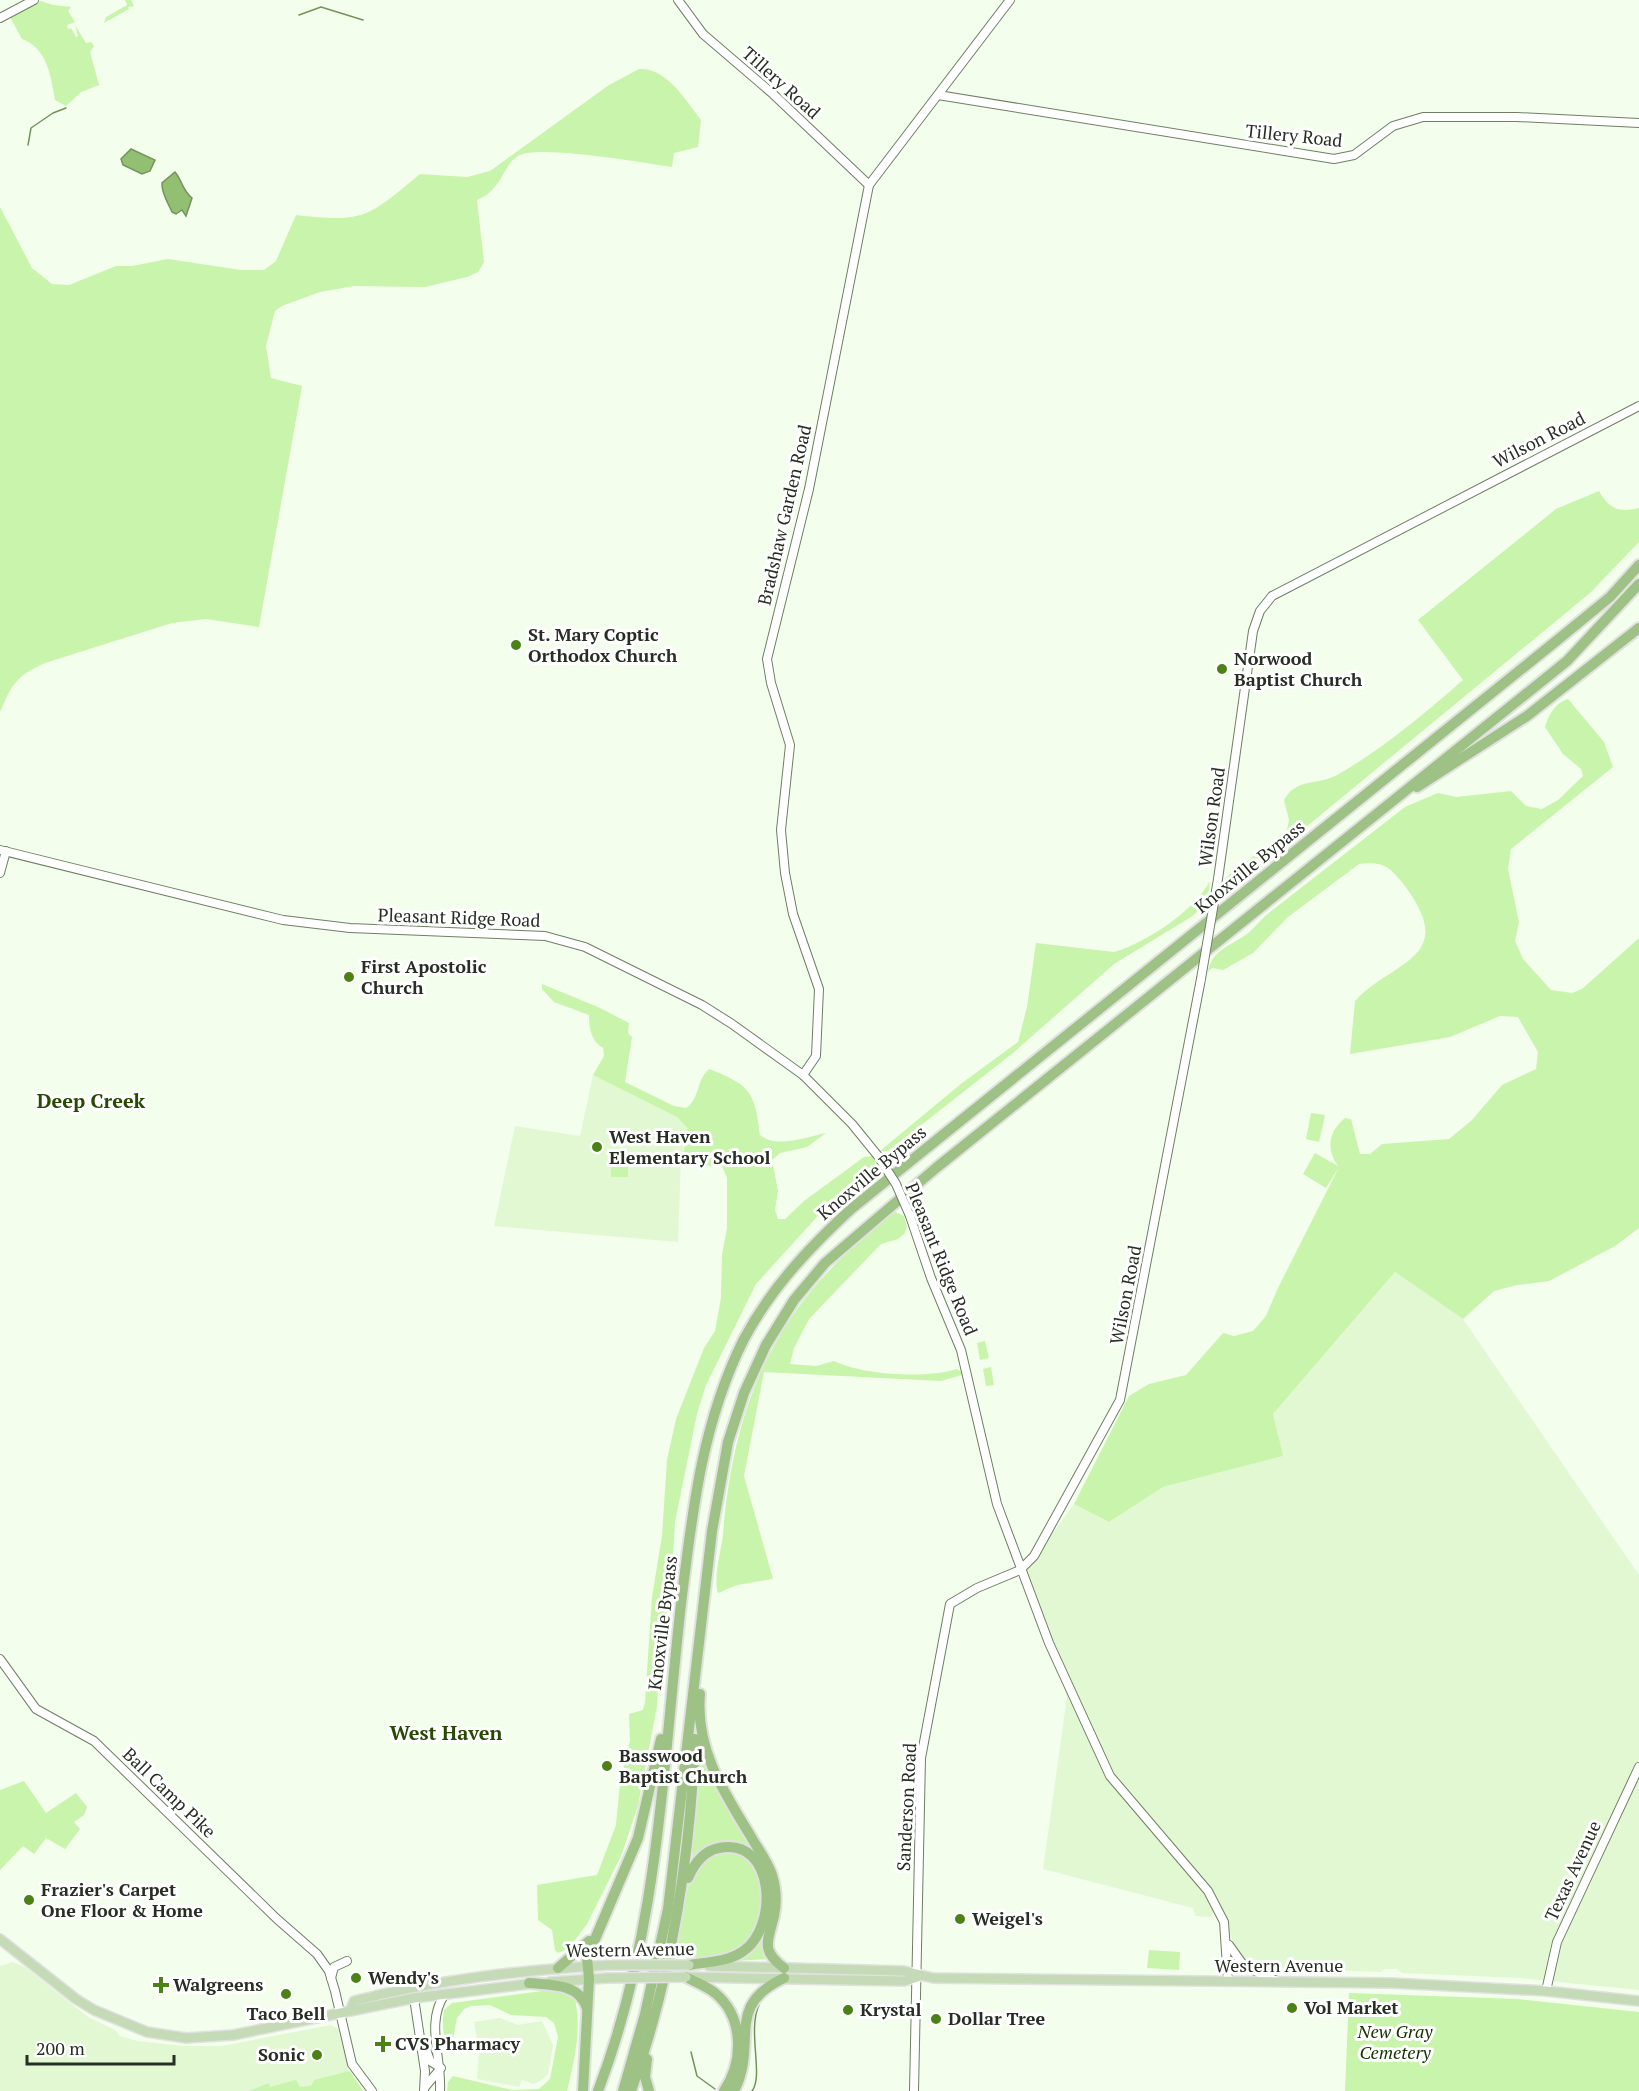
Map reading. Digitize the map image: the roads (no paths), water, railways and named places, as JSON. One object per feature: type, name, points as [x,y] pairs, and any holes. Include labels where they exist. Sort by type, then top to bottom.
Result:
[{"type":"highway","name":"Knoxville Bypass","points":[[598,2091],[642,1944],[661,1813],[671,1688],[690,1529],[706,1439],[723,1387],[745,1339],[772,1292],[808,1250],[851,1209],[1610,597],[1639,565]]},
{"type":"highway","name":"Knoxville Bypass","points":[[623,2091],[648,2005],[668,1908],[712,1530],[728,1442],[744,1393],[762,1355],[794,1300],[825,1263],[865,1227],[1567,661],[1639,584]]},
{"type":"highway","points":[[1398,795],[1418,787],[1527,716],[1639,628]]},
{"type":"highway","points":[[699,1644],[700,1725],[714,1775],[770,1870],[776,1898],[767,1947],[771,1957],[784,1973],[761,1991],[746,2015],[745,2062],[734,2091]]},
{"type":"highway","points":[[583,2091],[589,1952],[638,1838],[671,1688]]},
{"type":"highway","points":[[673,1946],[692,1807],[699,1700]]},
{"type":"highway","points":[[649,2091],[646,2069],[687,1880],[696,1862],[706,1853],[724,1847],[737,1848],[754,1858],[765,1879],[767,1899],[764,1922],[755,1939],[740,1953],[728,1958],[689,1965]]},
{"type":"highway","points":[[558,1968],[581,1950],[601,1923]]},
{"type":"highway","points":[[686,1977],[718,1996],[729,2011],[735,2026],[738,2054],[734,2074],[724,2091]]},
{"type":"highway","points":[[529,1983],[565,1986],[574,1990],[584,1999],[588,2010]]},
{"type":"highway","points":[[631,2091],[656,2017]]},
{"type":"main road","name":"Western Avenue","points":[[0,1939],[83,2004],[125,2024],[166,2036],[192,2039],[233,2035],[351,2009],[360,2011],[414,1998],[529,1983],[608,1978],[784,1973]]},
{"type":"main road","name":"Western Avenue","points":[[351,2009],[354,2001],[438,1981],[558,1968],[610,1965],[689,1965],[904,1981],[918,1977],[1080,1981],[1277,1981],[1546,1991],[1639,2001]]},
{"type":"main road","points":[[414,1998],[421,1989],[438,1981]]},
{"type":"street","points":[[0,18],[34,0]]},
{"type":"street","name":"Tillery Road","points":[[678,0],[703,34],[773,94],[869,185]]},
{"type":"street","name":"Bradshaw Garden Road","points":[[803,1075],[816,1056],[819,989],[793,914],[785,873],[781,830],[790,745],[771,683],[767,659],[783,587],[801,530],[869,185],[1010,0]]},
{"type":"street","name":"Tillery Road","points":[[938,95],[1334,159],[1354,155],[1393,126],[1423,117],[1517,117],[1639,123]]},
{"type":"street","name":"Wilson Road","points":[[1020,1570],[1034,1556],[1120,1400],[1201,979],[1218,879],[1253,631],[1260,611],[1272,596],[1639,406]]},
{"type":"street","points":[[0,873],[3,851]]},
{"type":"street","name":"Pleasant Ridge Road","points":[[3,851],[305,923],[360,929],[521,934],[566,940],[585,947],[702,1005],[803,1075],[852,1124],[878,1156],[896,1184],[961,1350],[997,1504],[1020,1570],[1058,1664],[1110,1776],[1208,1891],[1224,1922],[1228,1981]]},
{"type":"street","name":"Sanderson Road","points":[[914,2091],[918,1977],[917,1861],[921,1758],[950,1604],[977,1588],[1020,1570]]},
{"type":"street","name":"Ball Camp Pike","points":[[0,1659],[25,1697],[36,1709],[94,1741],[277,1919],[317,1954],[331,1978],[352,2064],[372,2091]]},
{"type":"street","name":"Texas Avenue","points":[[1546,1991],[1557,1942],[1639,1767]]},
{"type":"street","points":[[1227,1942],[1244,1966],[1277,1981]]},
{"type":"street","points":[[331,1978],[334,1967],[347,1961]]},
{"type":"street","points":[[440,2091],[441,2068],[435,2019],[438,2005],[446,1994]]},
{"type":"street","points":[[414,1998],[424,2090]]},
{"type":"street","points":[[417,2019],[428,2058],[441,2068]]},
{"type":"street","points":[[424,2090],[430,2078],[441,2068]]},
{"type":"waterway","points":[[299,15],[321,7],[363,20]]},
{"type":"waterway","points":[[28,145],[31,128],[53,113],[66,108]]},
{"type":"waterway","points":[[752,2091],[756,2075],[755,2027],[759,2005]]},
{"type":"waterway","points":[[691,2052],[697,2076],[715,2089]]},
{"type":"place","name":"St. Mary Coptic Orthodox Church","points":[[516,645]]},
{"type":"place","name":"Norwood Baptist Church","points":[[1222,669]]},
{"type":"place","name":"First Apostolic Church","points":[[349,977]]},
{"type":"place","name":"West Haven Elementary School","points":[[597,1147]]},
{"type":"place","name":"Basswood Baptist Church","points":[[607,1766]]},
{"type":"place","name":"Frazier's Carpet One Floor & Home","points":[[29,1900]]},
{"type":"place","name":"Weigel's","points":[[960,1919]]},
{"type":"place","name":"Wendy's","points":[[356,1978]]},
{"type":"place","name":"Walgreens","points":[[161,1985]]},
{"type":"place","name":"Taco Bell","points":[[286,1994]]},
{"type":"place","name":"Vol Market","points":[[1292,2008]]},
{"type":"place","name":"Krystal","points":[[848,2010]]},
{"type":"place","name":"Dollar Tree","points":[[936,2019]]},
{"type":"place","name":"CVS Pharmacy","points":[[383,2044]]},
{"type":"place","name":"Sonic","points":[[317,2055]]},
{"type":"district","name":"Deep Creek","points":[[91,1101]]},
{"type":"district","name":"West Haven","points":[[446,1733]]},
{"type":"park label","name":"New Gray Cemetery","points":[[1395,2042]]}]
